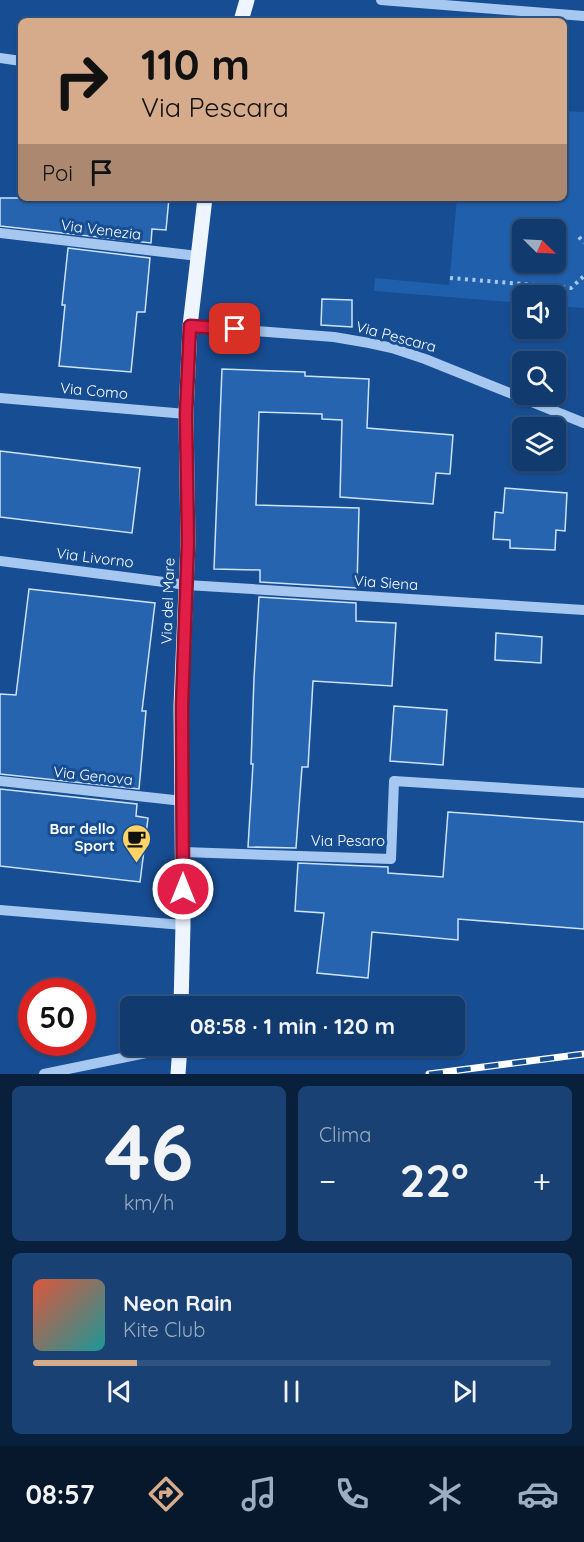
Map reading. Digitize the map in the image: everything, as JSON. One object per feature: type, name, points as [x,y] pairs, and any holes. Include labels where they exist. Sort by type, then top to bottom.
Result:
[{"type":"main road","points":[[242,18],[247,0]]},
{"type":"main road","name":"Via del Mare","points":[[181,996],[182,706],[188,534],[186,414],[190,326],[205,201]]},
{"type":"main road","points":[[178,1074],[179,1056]]},
{"type":"street","points":[[381,0],[584,16]]},
{"type":"street","points":[[0,58],[18,61]]},
{"type":"street","name":"Via Venezia","points":[[0,233],[198,256]]},
{"type":"street","name":"Via Pescara","points":[[190,326],[334,337],[392,348],[584,423]]},
{"type":"street","name":"Via Como","points":[[0,398],[186,414]]},
{"type":"street","name":"Via Livorno","points":[[0,561],[187,585]]},
{"type":"street","name":"Via Siena","points":[[187,585],[584,610]]},
{"type":"street","name":"Via Pesaro","points":[[183,852],[391,859],[394,780],[584,794]]},
{"type":"street","name":"Via Genova","points":[[0,782],[183,801]]},
{"type":"street","points":[[0,910],[183,925]]},
{"type":"street","points":[[44,1074],[131,1056]]},
{"type":"path","points":[[579,237],[584,243]]},
{"type":"path","points":[[450,278],[571,288],[584,276]]},
{"type":"shaded area","points":[[567,111],[584,112],[584,308],[566,307],[566,285],[512,285],[512,302],[374,291],[375,278],[449,285],[457,201],[567,201]]},
{"type":"building","points":[[0,198],[18,198],[18,201],[169,201],[166,230],[152,229],[151,243],[0,226]]},
{"type":"building","points":[[68,248],[150,258],[145,312],[137,312],[131,372],[59,366]]},
{"type":"building","points":[[322,299],[352,300],[352,327],[321,325]]},
{"type":"building","points":[[222,369],[305,372],[305,376],[369,379],[367,428],[453,435],[450,474],[436,473],[433,504],[340,497],[342,420],[322,419],[322,414],[259,412],[256,505],[359,508],[357,588],[260,582],[260,570],[214,569]]},
{"type":"building","points":[[0,451],[140,468],[132,533],[0,517]]},
{"type":"building","points":[[505,488],[567,493],[565,531],[556,530],[555,550],[510,548],[510,540],[493,539],[495,512],[503,513]]},
{"type":"building","points":[[29,589],[155,603],[142,711],[146,711],[139,789],[0,774],[0,694],[16,695]]},
{"type":"building","points":[[259,597],[356,603],[356,621],[396,623],[392,686],[313,681],[308,767],[302,767],[296,848],[248,847]]},
{"type":"building","points":[[496,633],[542,637],[541,663],[495,660]]},
{"type":"building","points":[[394,706],[447,710],[443,765],[390,761]]},
{"type":"building","points":[[0,789],[137,804],[136,816],[148,818],[140,882],[0,866]]},
{"type":"building","points":[[448,812],[584,822],[584,929],[458,919],[458,940],[372,932],[368,978],[317,973],[324,913],[295,911],[298,863],[388,867],[388,873],[443,877]]},
{"type":"railway","points":[[429,1074],[584,1054]]},
{"type":"place","name":"Bar dello Sport","points":[[136,864]]},
{"type":"route","points":[[183,889],[182,706],[188,542],[185,454],[190,326],[235,329]]}]
